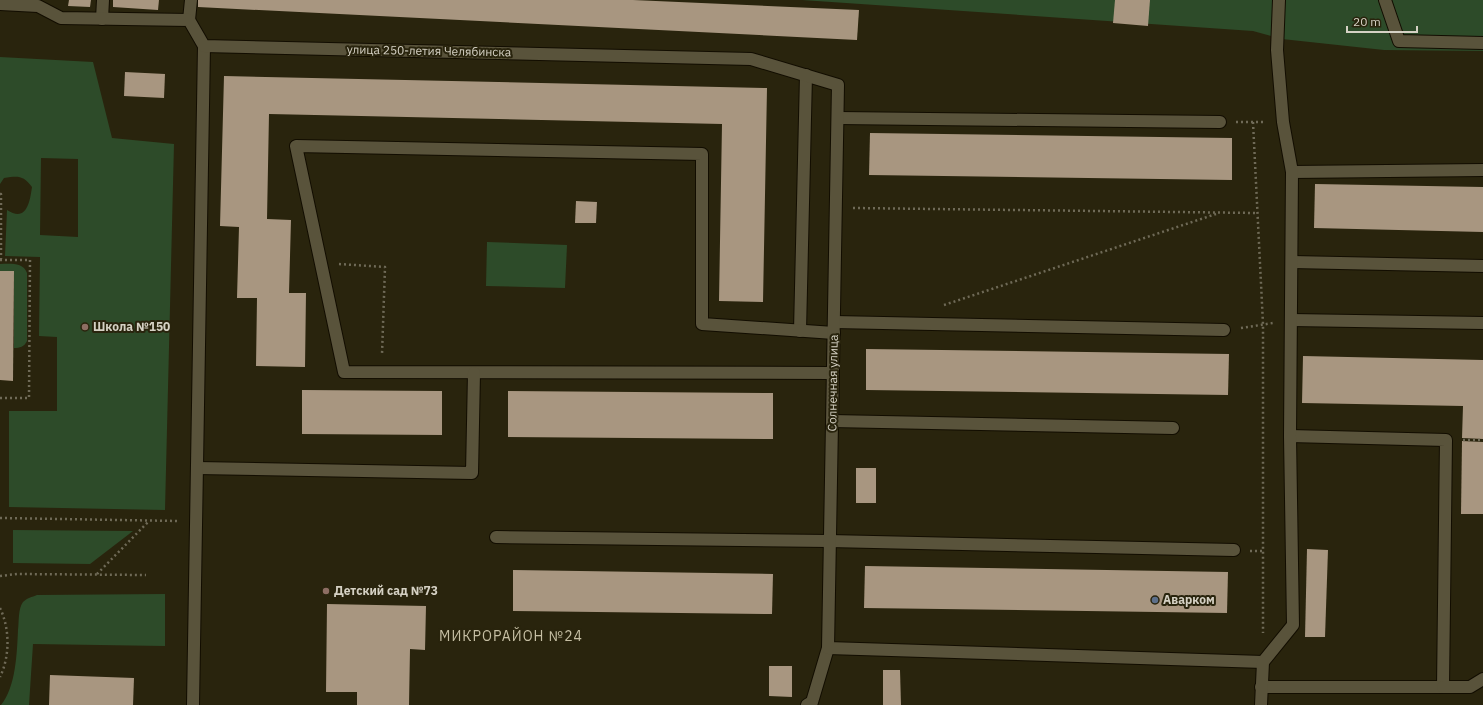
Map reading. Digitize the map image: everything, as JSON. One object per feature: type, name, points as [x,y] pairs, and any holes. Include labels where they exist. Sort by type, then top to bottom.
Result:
[{"type":"street","points":[[102,19],[103,0]]},
{"type":"street","points":[[191,0],[189,20],[204,46],[192,705]]},
{"type":"street","points":[[1261,705],[1263,662],[1292,625],[1290,436],[1292,172],[1283,122],[1277,50],[1279,0]]},
{"type":"street","points":[[1385,0],[1399,41],[1483,42]]},
{"type":"street","points":[[0,4],[38,6],[60,18],[189,20]]},
{"type":"street","name":"улица 250-летия Челябинска","points":[[204,46],[750,59],[838,84],[838,118]]},
{"type":"street","points":[[800,331],[806,75]]},
{"type":"street","points":[[838,118],[1220,122]]},
{"type":"street","name":"Солнечная улица","points":[[811,704],[828,648],[838,118]]},
{"type":"street","points":[[832,373],[474,374],[344,372],[296,146],[702,154],[702,324],[800,331],[834,328],[1224,330]]},
{"type":"street","points":[[1292,172],[1483,170]]},
{"type":"street","points":[[1292,262],[1483,266]]},
{"type":"street","points":[[1291,320],[1483,323]]},
{"type":"street","points":[[197,468],[472,473],[474,374]]},
{"type":"street","points":[[832,421],[1173,428]]},
{"type":"street","points":[[1290,436],[1446,440],[1443,687]]},
{"type":"street","points":[[496,537],[829,541],[1234,550]]},
{"type":"street","points":[[828,648],[1263,662]]},
{"type":"street","points":[[1261,687],[1470,687],[1483,679]]},
{"type":"path","points":[[1220,122],[1283,122]]},
{"type":"path","points":[[1253,122],[1263,324],[1263,662]]},
{"type":"path","points":[[0,398],[29,398],[30,260],[0,259],[2,194]]},
{"type":"path","points":[[836,207],[1258,213]]},
{"type":"path","points":[[942,306],[1219,212]]},
{"type":"path","points":[[321,263],[385,267],[381,373]]},
{"type":"path","points":[[1224,330],[1291,320]]},
{"type":"path","points":[[0,518],[196,521]]},
{"type":"path","points":[[97,574],[150,521]]},
{"type":"path","points":[[0,576],[17,574],[146,574]]},
{"type":"path","points":[[0,608],[4,616],[8,650],[4,668],[0,677]]},
{"type":"green space","points":[[802,0],[1483,0],[1483,51],[1384,50],[1282,39],[1253,31]]},
{"type":"green space","name":"Школа №150","points":[[0,57],[93,62],[112,138],[174,144],[165,510],[9,507],[9,411],[57,411],[57,337],[39,336],[40,257],[5,256],[7,210],[19,214],[23,212],[28,204],[32,187],[26,180],[20,177],[4,178],[0,184]],"holes":[[[41,158],[78,159],[78,237],[40,235]]]},
{"type":"green space","points":[[487,242],[567,245],[565,288],[486,286]]},
{"type":"green space","points":[[0,264],[19,265],[25,269],[27,273],[27,341],[25,345],[20,347],[14,348],[14,272],[0,271]]},
{"type":"green space","points":[[13,530],[133,531],[90,564],[13,563]]},
{"type":"green space","points":[[165,594],[165,646],[33,644],[29,705],[1,705],[6,698],[13,679],[16,659],[19,612],[23,602],[37,595]]},
{"type":"building","points":[[69,0],[91,0],[90,7],[68,6]]},
{"type":"building","points":[[113,0],[159,0],[158,10],[113,7]]},
{"type":"building","points":[[198,0],[633,0],[859,10],[857,40],[198,7]]},
{"type":"building","points":[[1115,0],[1150,0],[1148,26],[1113,23]]},
{"type":"building","points":[[125,72],[165,74],[164,98],[124,96]]},
{"type":"building","points":[[224,76],[767,88],[763,302],[719,301],[722,124],[269,114],[267,219],[291,220],[289,293],[306,293],[305,367],[256,366],[257,298],[237,298],[239,227],[220,226]]},
{"type":"building","points":[[870,133],[1232,138],[1232,180],[869,175]]},
{"type":"building","points":[[1315,184],[1483,187],[1483,232],[1314,228]]},
{"type":"building","points":[[576,201],[597,202],[596,223],[575,223]]},
{"type":"building","points":[[0,271],[14,271],[13,381],[0,380]]},
{"type":"building","points":[[866,349],[1229,354],[1228,395],[866,390]]},
{"type":"building","points":[[1303,356],[1483,360],[1483,439],[1462,438],[1463,406],[1302,403]]},
{"type":"building","points":[[302,390],[442,391],[442,435],[302,434]]},
{"type":"building","points":[[508,391],[773,393],[773,439],[508,437]]},
{"type":"building","points":[[1462,441],[1483,442],[1483,514],[1461,514]]},
{"type":"building","points":[[856,468],[876,468],[876,503],[856,503]]},
{"type":"building","points":[[1307,549],[1328,550],[1325,637],[1305,637]]},
{"type":"building","points":[[865,566],[1228,572],[1227,613],[864,608]]},
{"type":"building","points":[[513,570],[773,574],[772,614],[513,611]]},
{"type":"building","points":[[327,604],[426,606],[425,650],[410,649],[409,705],[357,705],[357,692],[326,692]]},
{"type":"building","points":[[769,666],[792,666],[792,697],[769,696]]},
{"type":"building","points":[[883,670],[900,670],[901,705],[883,705]]},
{"type":"building","points":[[50,675],[134,678],[133,705],[49,705]]},
{"type":"place","name":"Школа №150","points":[[85,327]]},
{"type":"place","name":"Детский сад №73","points":[[326,591]]},
{"type":"place","name":"Аварком","points":[[1155,600]]},
{"type":"district","name":"МИКРОРАЙОН №24","points":[[511,636]]}]
